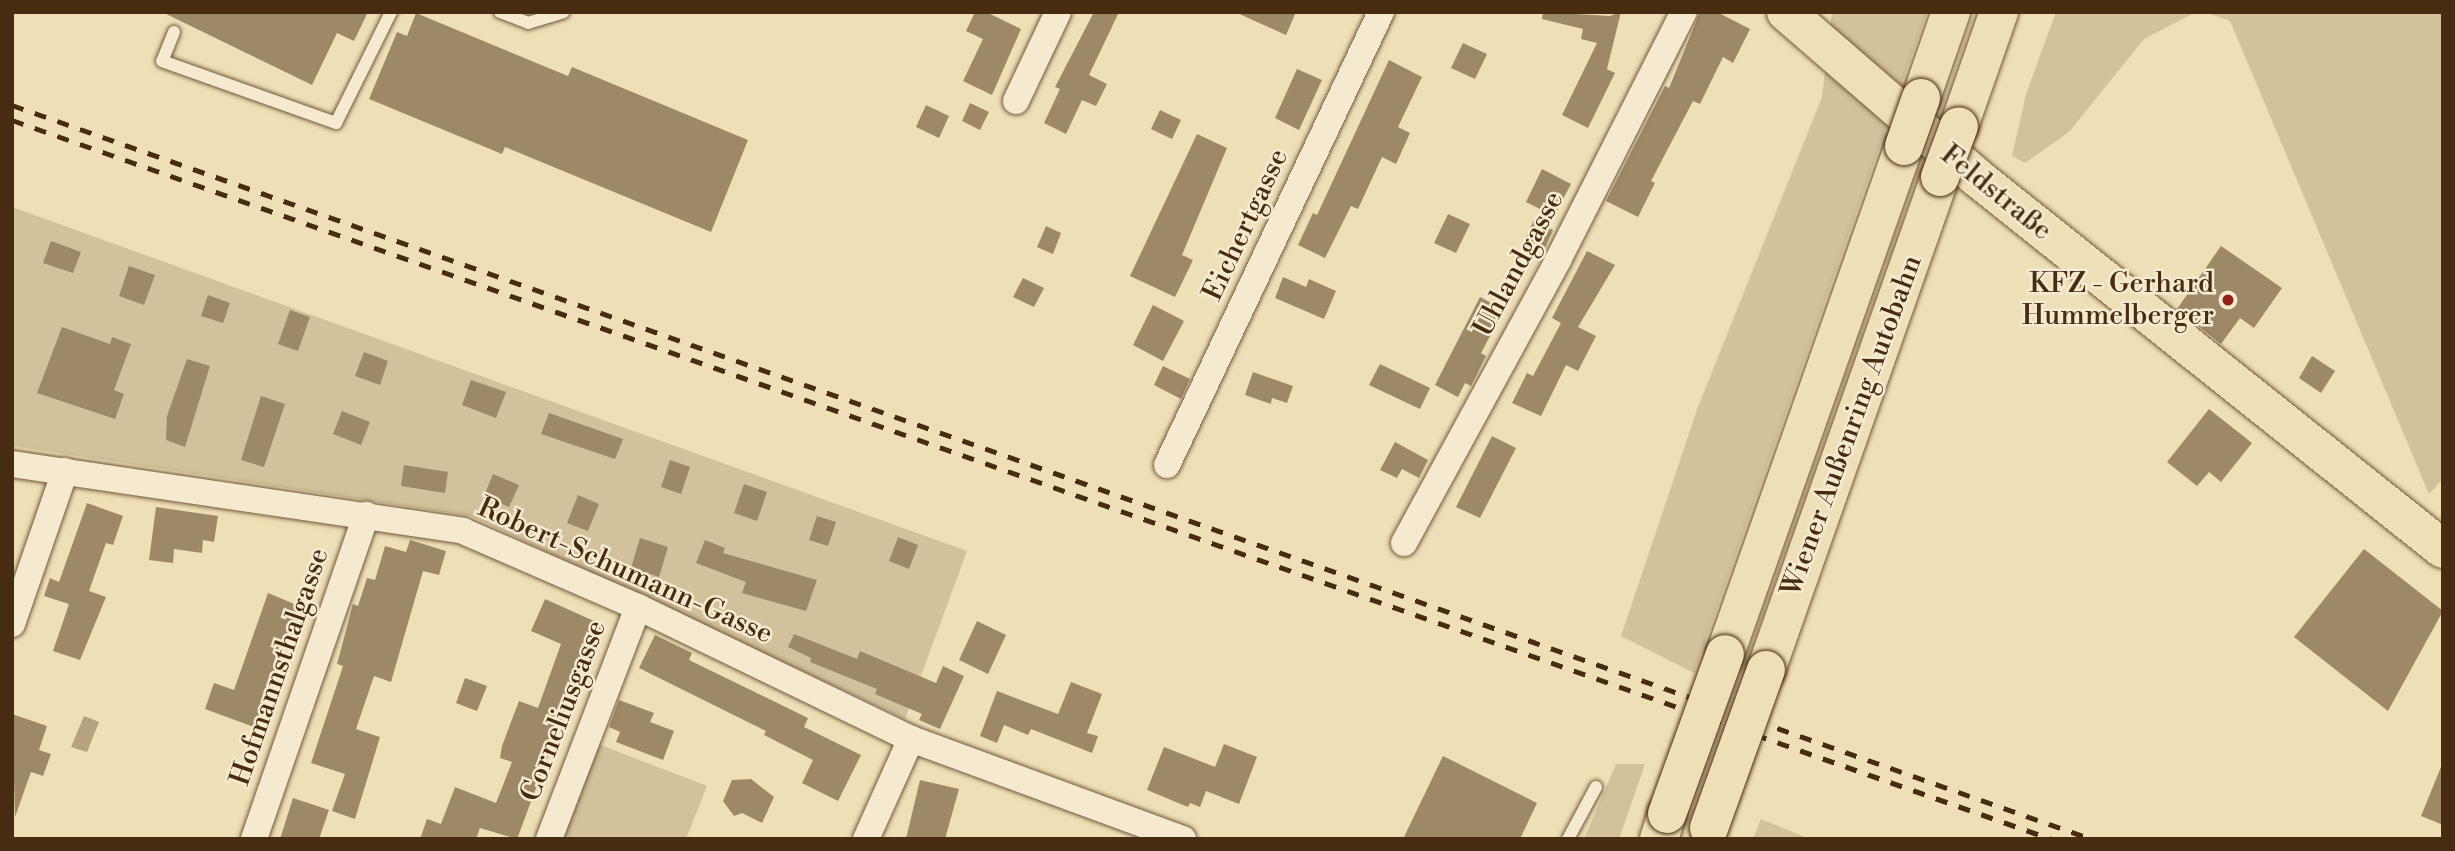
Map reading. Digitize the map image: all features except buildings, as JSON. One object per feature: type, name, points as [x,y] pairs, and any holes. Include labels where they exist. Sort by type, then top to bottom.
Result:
[{"type":"main road","name":"Feldstraße","points":[[1786,12],[1975,176],[2437,533]]},
{"type":"main road","name":"Wiener Außenring Autobahn","points":[[1663,826],[1951,12]]},
{"type":"main road","name":"Wiener Außenring Autobahn","points":[[1707,833],[1998,12]]},
{"type":"street","points":[[1016,101],[1058,12]]},
{"type":"street","name":"Eichertgasse","points":[[1167,465],[1381,12]]},
{"type":"street","name":"Uhlandgasse","points":[[1404,543],[1564,248],[1684,12]]},
{"type":"street","name":"Robert-Schumann-Gasse","points":[[12,464],[463,531],[638,607],[911,739],[1183,839]]},
{"type":"street","points":[[12,624],[65,471]]},
{"type":"street","name":"Hofmannsthalgasse","points":[[254,839],[366,515]]},
{"type":"street","name":"Corneliusgasse","points":[[549,839],[638,607]]},
{"type":"street","points":[[866,839],[911,739]]},
{"type":"lane","points":[[174,32],[162,61],[336,123],[391,12]]},
{"type":"lane","points":[[500,12],[528,23],[563,12]]},
{"type":"lane","points":[[1568,839],[1596,787]]},
{"type":"shaded area","points":[[1832,12],[1927,12],[1694,673],[1621,636],[1698,407],[1822,97]]},
{"type":"shaded area","points":[[2056,12],[2196,12],[2144,39],[2069,132],[2025,163],[2012,156],[2026,94]]},
{"type":"shaded area","points":[[2205,12],[2443,12],[2443,479],[2429,494],[2230,21]]},
{"type":"shaded area","points":[[12,207],[967,551],[905,719],[470,516],[12,446]]},
{"type":"shaded area","points":[[84,716],[99,722],[87,752],[71,747]]},
{"type":"shaded area","points":[[598,744],[707,786],[686,839],[559,839]]},
{"type":"shaded area","points":[[1616,764],[1645,764],[1619,839],[1584,839]]},
{"type":"shaded area","points":[[1761,819],[1810,839],[1753,839]]},
{"type":"railway","points":[[12,105],[2092,839]]},
{"type":"railway","points":[[12,120],[2051,839]]},
{"type":"place","name":"KFZ - Gerhard Hummelberger","points":[[2228,300]]}]
